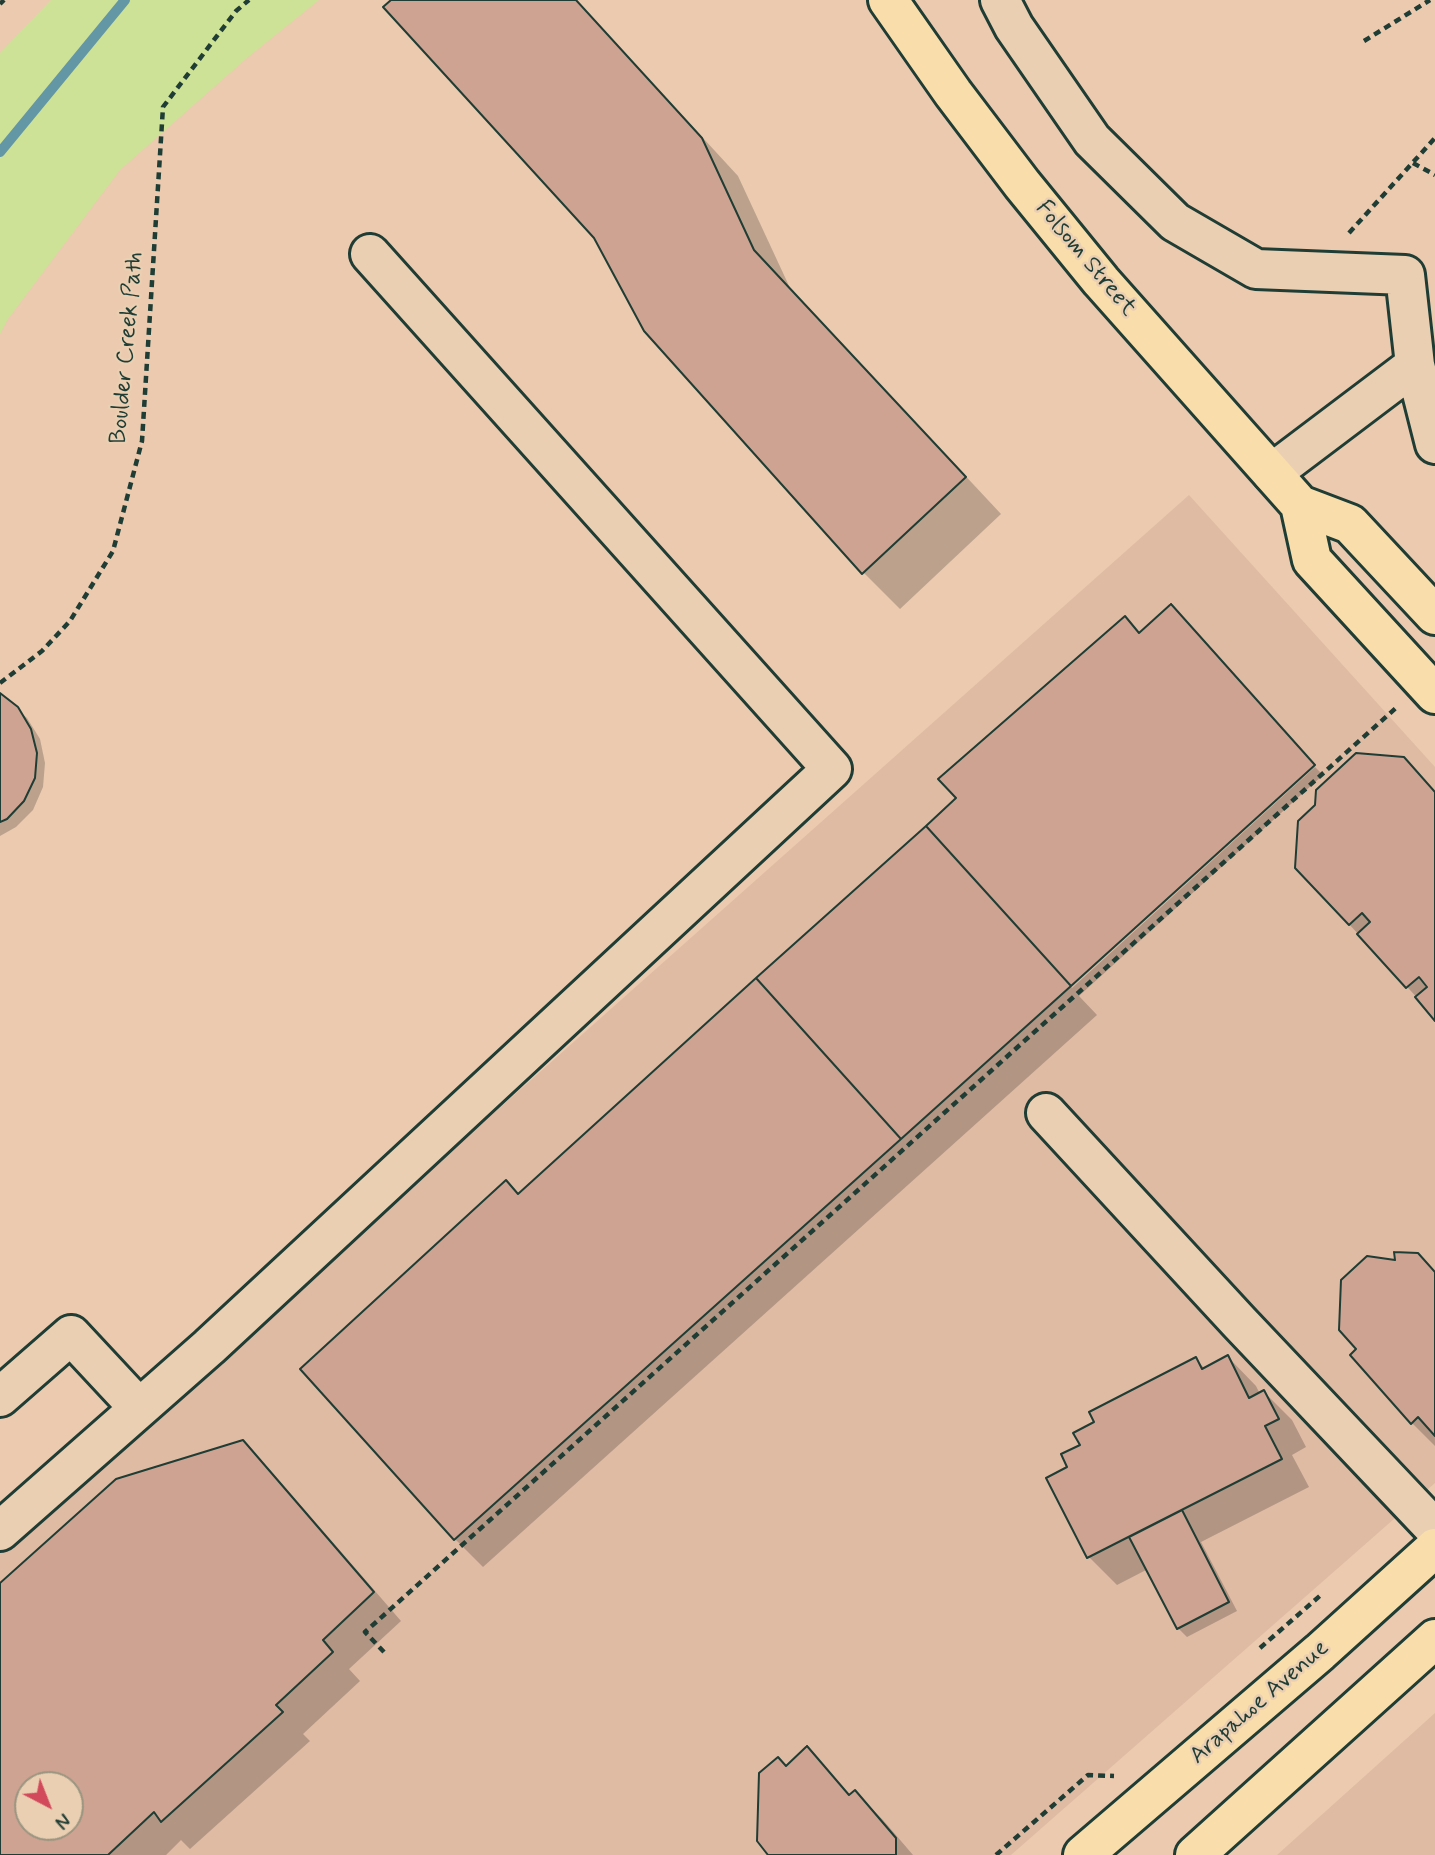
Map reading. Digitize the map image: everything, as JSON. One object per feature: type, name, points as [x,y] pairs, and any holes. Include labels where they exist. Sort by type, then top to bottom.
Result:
[{"type":"main road","name":"Folsom Street","points":[[888,0],[953,93],[1101,281],[1300,505],[1350,524],[1435,615]]},
{"type":"main road","name":"Folsom Street","points":[[1300,505],[1312,560],[1435,694]]},
{"type":"main road","name":"Arapahoe Avenue","points":[[1096,1851],[1435,1548]]},
{"type":"main road","points":[[1195,1855],[1435,1639]]},
{"type":"lane","points":[[1000,0],[1014,27],[1092,140],[1174,222],[1256,269],[1405,275],[1415,365],[1435,444]]},
{"type":"lane","points":[[0,1531],[209,1347],[832,769],[370,254]]},
{"type":"lane","points":[[1272,473],[1415,365]]},
{"type":"lane","points":[[1046,1113],[1238,1322],[1435,1529]]},
{"type":"lane","points":[[0,1397],[71,1335],[139,1408]]},
{"type":"path","points":[[0,4],[4,0]]},
{"type":"path","name":"Boulder Creek Path","points":[[0,683],[42,651],[70,621],[113,551],[142,440],[163,107],[236,11],[248,0]]},
{"type":"path","points":[[1364,41],[1430,0]]},
{"type":"path","points":[[1314,273],[1435,138]]},
{"type":"path","points":[[1413,163],[1435,175]]},
{"type":"path","points":[[384,1653],[365,1632],[1383,720]]},
{"type":"path","points":[[1257,1651],[1329,1589]]},
{"type":"path","points":[[996,1855],[1088,1775],[1115,1776]]},
{"type":"shaded area","points":[[1189,495],[1435,767],[1435,1483],[1011,1855],[0,1855],[0,1552]]},
{"type":"shaded area","points":[[1435,1713],[1435,1855],[1277,1855]]},
{"type":"green space","points":[[51,0],[319,0],[247,58],[120,170],[8,319],[0,334],[0,53]]},
{"type":"building","points":[[391,0],[576,0],[702,138],[754,250],[966,477],[862,574],[644,331],[594,238],[383,7]]},
{"type":"building","points":[[1171,604],[1315,765],[1071,986],[926,826],[956,798],[938,779],[1125,616],[1139,633]]},
{"type":"building","points":[[0,693],[18,707],[31,729],[37,753],[35,778],[24,801],[7,819],[0,822]]},
{"type":"building","points":[[1356,753],[1404,757],[1435,792],[1435,1021],[1415,997],[1427,987],[1419,977],[1406,988],[1357,934],[1370,922],[1362,913],[1349,925],[1295,868],[1298,821],[1315,805],[1316,790]]},
{"type":"building","points":[[926,826],[1071,986],[901,1139],[756,978]]},
{"type":"building","points":[[756,978],[901,1139],[454,1540],[300,1369],[506,1180],[518,1194]]},
{"type":"building","points":[[1394,1252],[1418,1253],[1435,1272],[1435,1436],[1418,1417],[1411,1424],[1350,1355],[1356,1349],[1339,1330],[1341,1280],[1367,1256],[1395,1260]]},
{"type":"building","points":[[1228,1355],[1249,1398],[1264,1390],[1279,1419],[1265,1426],[1282,1459],[1087,1558],[1046,1478],[1067,1467],[1061,1454],[1080,1445],[1073,1433],[1094,1422],[1089,1412],[1196,1357],[1202,1369]]},
{"type":"building","points":[[243,1440],[374,1592],[323,1640],[333,1652],[276,1705],[283,1712],[161,1822],[154,1812],[108,1855],[0,1855],[0,1583],[116,1479]]},
{"type":"building","points":[[1182,1510],[1229,1602],[1177,1629],[1129,1537]]},
{"type":"building","points":[[807,1746],[849,1795],[855,1790],[896,1838],[896,1855],[768,1855],[757,1841],[759,1773],[778,1757],[786,1766]]},
{"type":"waterway","points":[[0,152],[125,0]]}]
